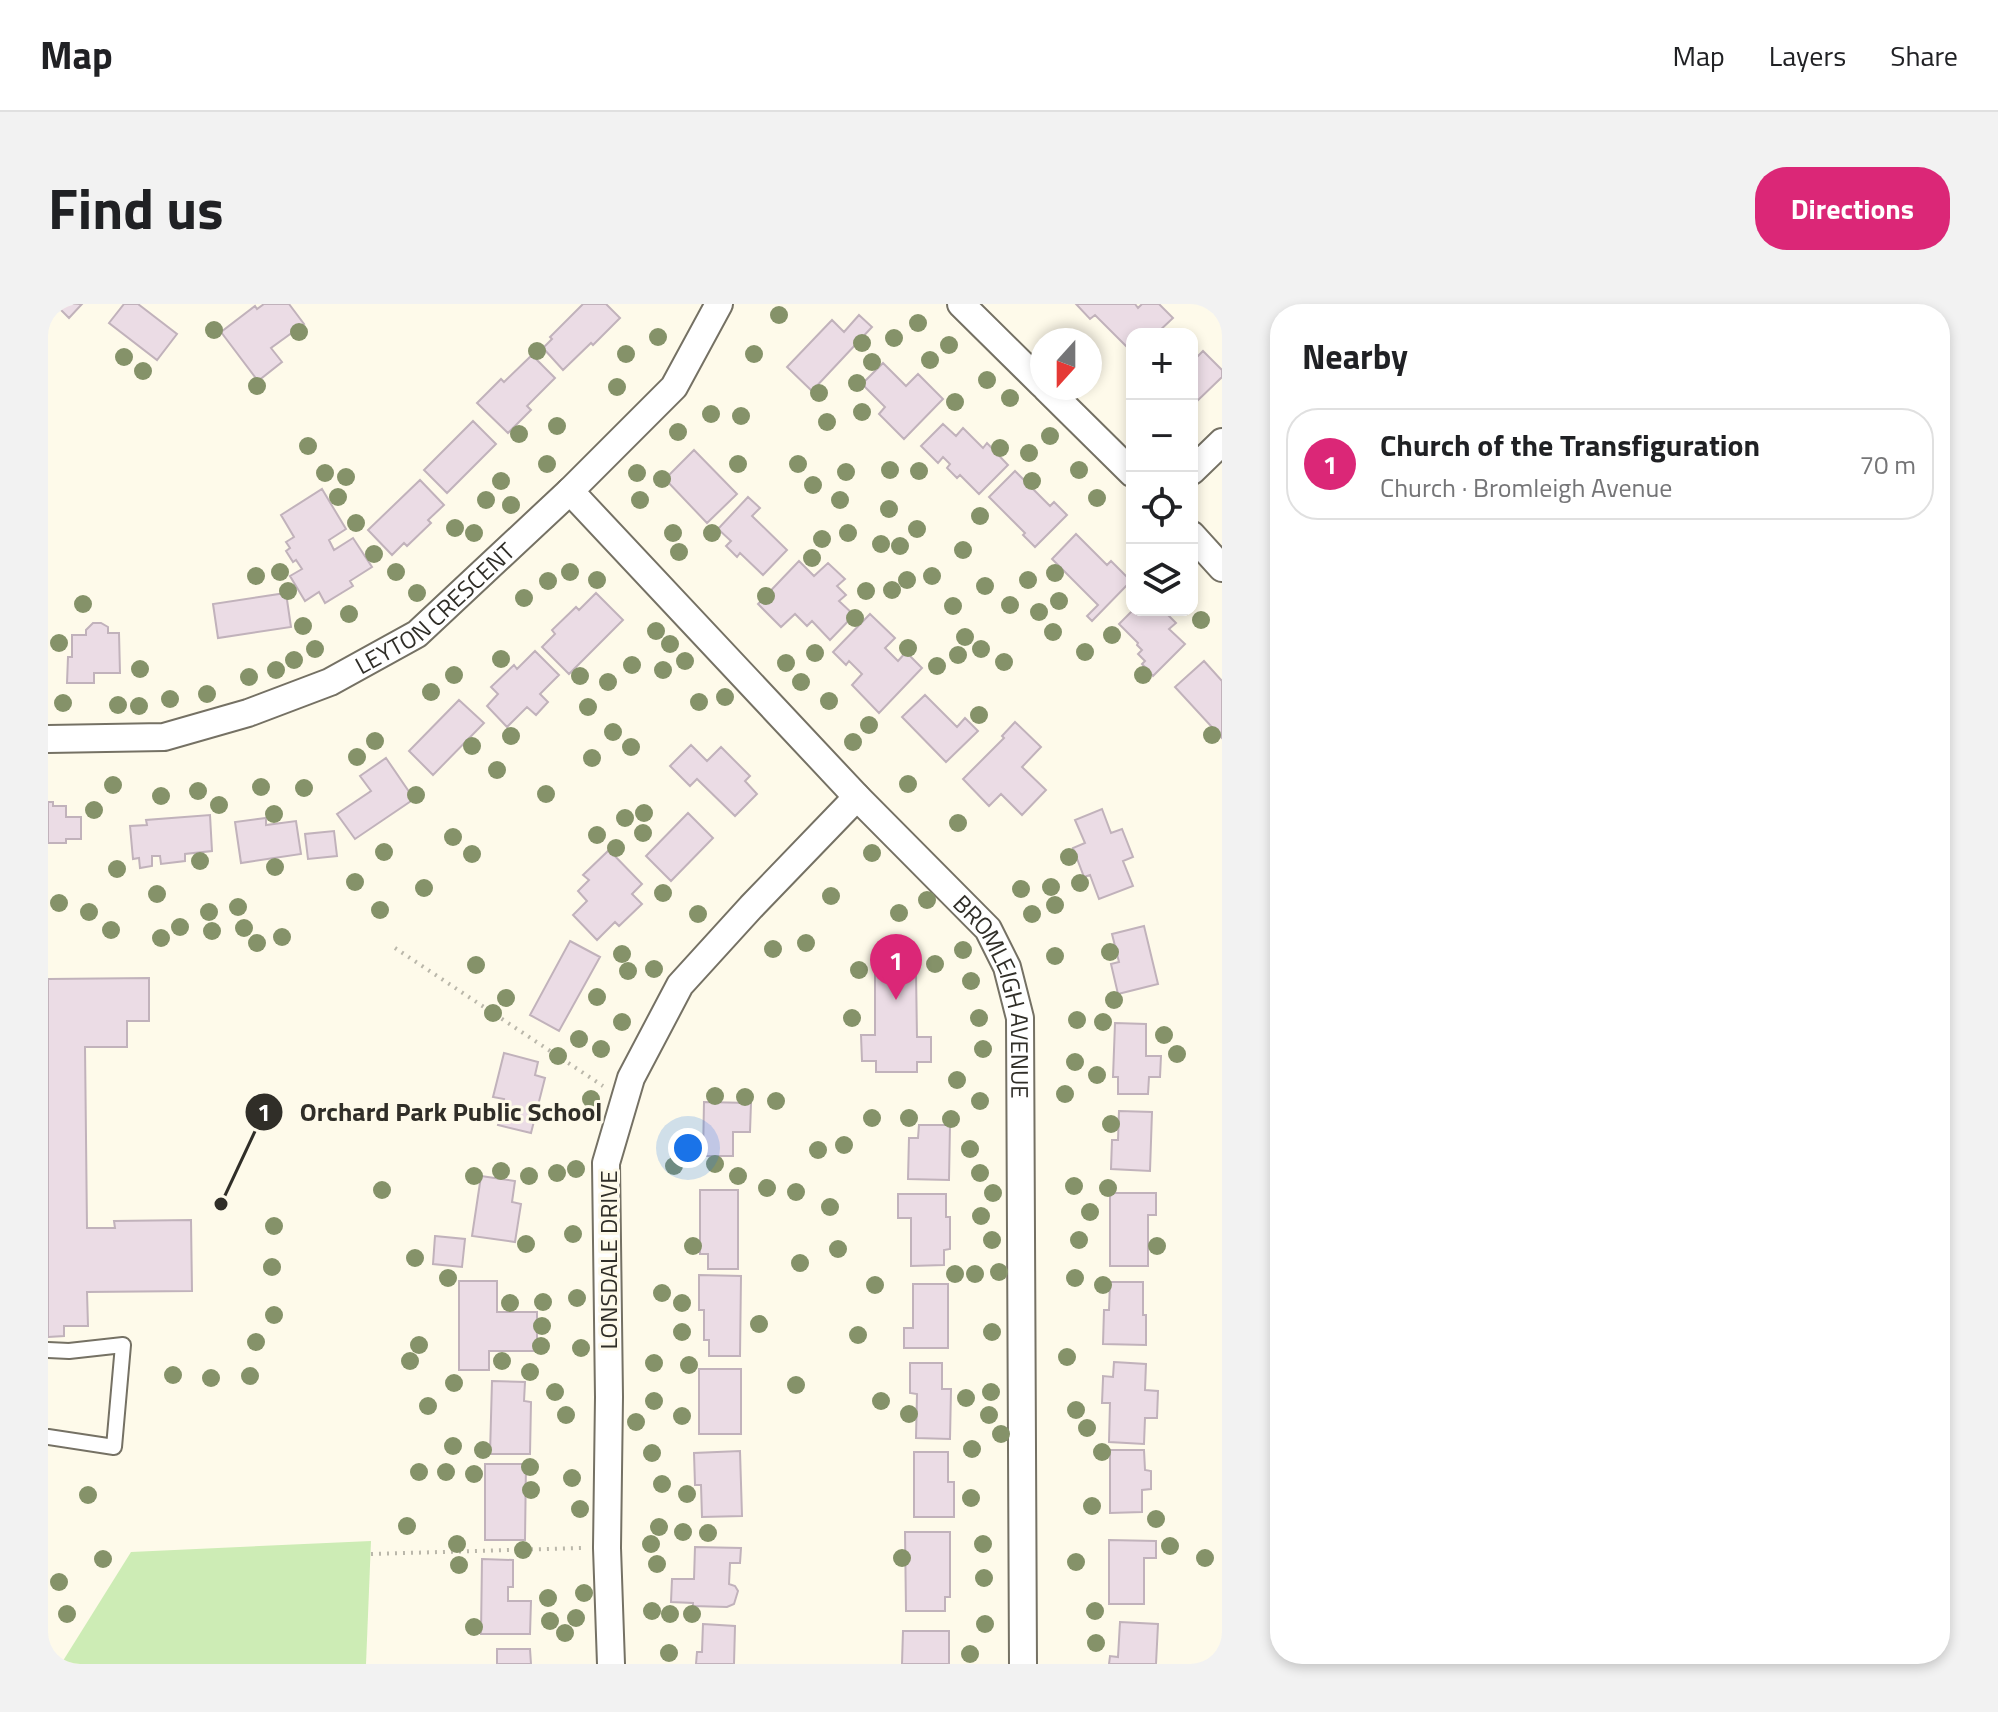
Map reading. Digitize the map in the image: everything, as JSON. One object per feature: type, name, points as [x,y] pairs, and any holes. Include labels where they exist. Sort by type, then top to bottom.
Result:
[{"type":"street","name":"LEYTON CRESCENT","points":[[48,739],[164,737],[248,713],[330,682],[417,634],[570,491],[674,387],[719,304]]},
{"type":"street","points":[[961,304],[1030,372]]},
{"type":"street","points":[[1058,400],[1131,472]]},
{"type":"street","points":[[1198,465],[1222,442]]},
{"type":"street","name":"BROMLEIGH AVENUE","points":[[570,491],[857,797],[988,929],[1007,967],[1020,1018],[1023,1664]]},
{"type":"street","points":[[1198,542],[1222,568]]},
{"type":"street","name":"LONSDALE DRIVE","points":[[611,1664],[607,1548],[606,1163],[631,1078],[680,985],[857,797]]},
{"type":"lane","points":[[48,1350],[123,1345],[114,1447],[48,1437]]},
{"type":"path","points":[[395,948],[625,1101]]},
{"type":"path","points":[[371,1554],[607,1548]]},
{"type":"green space","points":[[371,1541],[366,1664],[61,1664],[131,1552]]},
{"type":"building","points":[[55,304],[82,304],[69,318]]},
{"type":"building","points":[[124,304],[138,304],[177,334],[157,360],[109,323]]},
{"type":"building","points":[[264,304],[289,304],[304,324],[271,348],[282,362],[258,381],[221,332],[255,306],[257,309]]},
{"type":"building","points":[[583,304],[606,304],[620,318],[563,370],[543,348]]},
{"type":"building","points":[[1076,304],[1135,304],[1138,308],[1142,304],[1159,304],[1173,318],[1162,328],[1126,328],[1126,346],[1095,315],[1090,319]]},
{"type":"building","points":[[859,315],[872,327],[812,391],[787,367],[832,320],[844,332]]},
{"type":"building","points":[[1203,351],[1222,370],[1222,377],[1198,400],[1198,400],[1198,356]]},
{"type":"building","points":[[532,355],[555,378],[527,406],[531,410],[508,433],[477,403]]},
{"type":"building","points":[[883,363],[906,386],[918,374],[943,399],[904,439],[879,414],[885,407],[862,384]]},
{"type":"building","points":[[473,421],[496,444],[447,493],[424,470]]},
{"type":"building","points":[[943,424],[956,436],[963,428],[983,448],[987,443],[1008,465],[979,494],[960,475],[957,478],[947,468],[950,464],[943,457],[938,463],[921,446]]},
{"type":"building","points":[[694,450],[737,494],[707,523],[665,479]]},
{"type":"building","points":[[1015,471],[1050,506],[1054,502],[1067,515],[1035,547],[989,497]]},
{"type":"building","points":[[420,480],[444,505],[428,520],[431,523],[407,546],[404,543],[392,555],[368,530]]},
{"type":"building","points":[[322,489],[346,529],[329,540],[334,550],[353,538],[372,567],[350,581],[353,586],[325,603],[319,592],[305,601],[290,576],[302,569],[286,551],[290,548],[286,542],[294,537],[281,515]]},
{"type":"building","points":[[748,497],[760,508],[752,516],[787,550],[763,575],[740,553],[737,557],[726,546],[731,541],[718,529]]},
{"type":"building","points":[[1076,534],[1107,565],[1111,561],[1126,576],[1126,586],[1092,621],[1087,616],[1098,605],[1052,559]]},
{"type":"building","points":[[799,561],[814,576],[828,563],[845,579],[837,586],[846,595],[839,601],[854,615],[830,640],[812,621],[807,626],[795,614],[781,627],[758,604]]},
{"type":"building","points":[[286,593],[291,627],[218,638],[213,604]]},
{"type":"building","points":[[596,593],[623,620],[569,674],[542,647],[555,634],[552,630]]},
{"type":"building","points":[[870,614],[895,638],[885,648],[898,661],[906,652],[922,668],[879,713],[852,685],[862,674],[849,661],[846,665],[833,652]]},
{"type":"building","points":[[1127,616],[1169,616],[1176,623],[1169,629],[1185,644],[1153,676],[1142,664],[1145,661],[1138,654],[1142,650],[1138,643],[1119,624]]},
{"type":"building","points":[[93,623],[108,627],[108,633],[119,633],[120,673],[94,673],[94,683],[67,683],[72,635],[86,635],[86,630]]},
{"type":"building","points":[[535,651],[559,675],[540,694],[548,702],[536,715],[527,707],[507,727],[487,706],[498,694],[491,687],[514,665],[517,669]]},
{"type":"building","points":[[1204,661],[1222,681],[1222,738],[1175,687]]},
{"type":"building","points":[[925,695],[957,727],[965,718],[978,731],[946,762],[902,717]]},
{"type":"building","points":[[459,700],[484,723],[433,775],[409,751]]},
{"type":"building","points":[[1015,722],[1041,747],[1022,767],[1046,790],[1022,815],[1001,794],[989,806],[963,779],[1004,738],[1002,736]]},
{"type":"building","points":[[691,745],[707,761],[721,747],[750,776],[745,781],[757,794],[735,816],[697,779],[690,786],[670,766]]},
{"type":"building","points":[[386,758],[414,799],[355,839],[337,814],[371,791],[360,776]]},
{"type":"building","points":[[48,802],[53,802],[53,806],[66,806],[66,817],[81,817],[81,839],[48,843]]},
{"type":"building","points":[[1102,809],[1111,833],[1122,829],[1133,857],[1123,861],[1133,886],[1099,899],[1090,875],[1084,877],[1073,848],[1085,843],[1075,820]]},
{"type":"building","points":[[688,813],[713,838],[671,881],[646,856]]},
{"type":"building","points":[[210,815],[212,851],[185,854],[185,861],[161,864],[160,856],[152,856],[152,866],[140,868],[139,858],[133,859],[130,826],[147,825],[146,820]]},
{"type":"building","points":[[266,818],[266,825],[296,821],[301,854],[241,863],[235,822]]},
{"type":"building","points":[[334,831],[337,856],[308,859],[305,834]]},
{"type":"building","points":[[609,850],[642,884],[632,894],[642,904],[619,926],[615,922],[597,940],[573,915],[587,901],[578,891],[589,880],[583,875]]},
{"type":"building","points":[[1144,926],[1158,984],[1118,994],[1111,964],[1119,962],[1112,934]]},
{"type":"building","points":[[570,941],[600,957],[559,1031],[530,1015]]},
{"type":"building","points":[[905,959],[906,973],[916,973],[917,1037],[931,1037],[931,1062],[917,1062],[917,1072],[876,1072],[876,1061],[862,1061],[861,1035],[875,1035],[875,972],[888,972],[887,960]]},
{"type":"building","points":[[149,978],[149,1021],[127,1021],[127,1047],[85,1047],[87,1228],[115,1228],[114,1221],[191,1220],[192,1291],[87,1292],[88,1326],[64,1326],[64,1336],[48,1337],[48,979]]},
{"type":"building","points":[[1115,1023],[1146,1024],[1146,1056],[1161,1056],[1160,1077],[1149,1077],[1148,1094],[1118,1094],[1118,1077],[1113,1077]]},
{"type":"building","points":[[504,1053],[538,1062],[535,1075],[545,1078],[531,1133],[498,1125],[504,1099],[493,1097]]},
{"type":"building","points":[[704,1102],[751,1103],[750,1132],[733,1132],[733,1156],[703,1156]]},
{"type":"building","points":[[1119,1111],[1152,1112],[1150,1171],[1111,1169],[1112,1140],[1118,1140]]},
{"type":"building","points":[[919,1125],[950,1125],[949,1180],[908,1179],[909,1138],[918,1138]]},
{"type":"building","points":[[481,1176],[515,1181],[512,1202],[521,1204],[515,1242],[472,1236]]},
{"type":"building","points":[[700,1190],[738,1190],[738,1269],[708,1269],[708,1254],[700,1254]]},
{"type":"building","points":[[1110,1193],[1156,1193],[1156,1215],[1148,1215],[1148,1266],[1110,1266]]},
{"type":"building","points":[[898,1194],[946,1194],[950,1249],[944,1250],[944,1265],[911,1266],[911,1218],[898,1218]]},
{"type":"building","points":[[435,1236],[465,1239],[462,1267],[433,1264]]},
{"type":"building","points":[[699,1275],[741,1276],[740,1356],[709,1356],[709,1340],[704,1340],[704,1310],[699,1310]]},
{"type":"building","points":[[459,1281],[497,1281],[497,1312],[537,1312],[537,1351],[489,1351],[489,1370],[459,1370]]},
{"type":"building","points":[[1110,1282],[1143,1282],[1146,1345],[1103,1344],[1104,1310],[1109,1310]]},
{"type":"building","points":[[913,1284],[948,1284],[948,1348],[904,1348],[904,1328],[913,1328]]},
{"type":"building","points":[[1114,1362],[1146,1364],[1145,1390],[1158,1391],[1157,1418],[1145,1418],[1144,1444],[1109,1442],[1110,1403],[1102,1403],[1103,1376],[1113,1377]]},
{"type":"building","points":[[910,1363],[942,1363],[942,1389],[951,1389],[950,1439],[916,1438],[917,1394],[910,1393]]},
{"type":"building","points":[[699,1369],[741,1369],[741,1434],[699,1434]]},
{"type":"building","points":[[492,1381],[525,1382],[524,1401],[531,1402],[530,1454],[490,1454]]},
{"type":"building","points":[[1110,1450],[1144,1450],[1145,1470],[1151,1471],[1151,1489],[1142,1490],[1142,1512],[1110,1513]]},
{"type":"building","points":[[740,1451],[742,1516],[702,1517],[701,1485],[695,1485],[694,1453]]},
{"type":"building","points":[[914,1452],[948,1452],[948,1482],[954,1482],[954,1517],[914,1517]]},
{"type":"building","points":[[485,1464],[526,1464],[525,1540],[485,1540]]},
{"type":"building","points":[[905,1532],[950,1532],[950,1597],[945,1597],[945,1611],[906,1611]]},
{"type":"building","points":[[1109,1540],[1156,1541],[1156,1558],[1144,1558],[1144,1604],[1109,1604]]},
{"type":"building","points":[[695,1547],[741,1548],[740,1563],[730,1563],[729,1584],[738,1591],[734,1604],[727,1607],[693,1606],[693,1603],[671,1602],[672,1579],[694,1579]]},
{"type":"building","points":[[482,1559],[513,1560],[513,1587],[508,1587],[508,1601],[531,1601],[530,1634],[481,1634]]},
{"type":"building","points":[[1120,1622],[1158,1624],[1156,1664],[1109,1664],[1110,1656],[1118,1657]]},
{"type":"building","points":[[703,1624],[735,1626],[734,1664],[696,1664],[697,1652],[702,1652]]},
{"type":"building","points":[[903,1631],[949,1631],[949,1664],[902,1664]]},
{"type":"building","points":[[497,1649],[530,1649],[531,1664],[497,1664]]},
{"type":"place","name":"Church of the Transfiguration","points":[[896,1000]]},
{"type":"place","name":"Orchard Park Public School","points":[[221,1204]]}]
